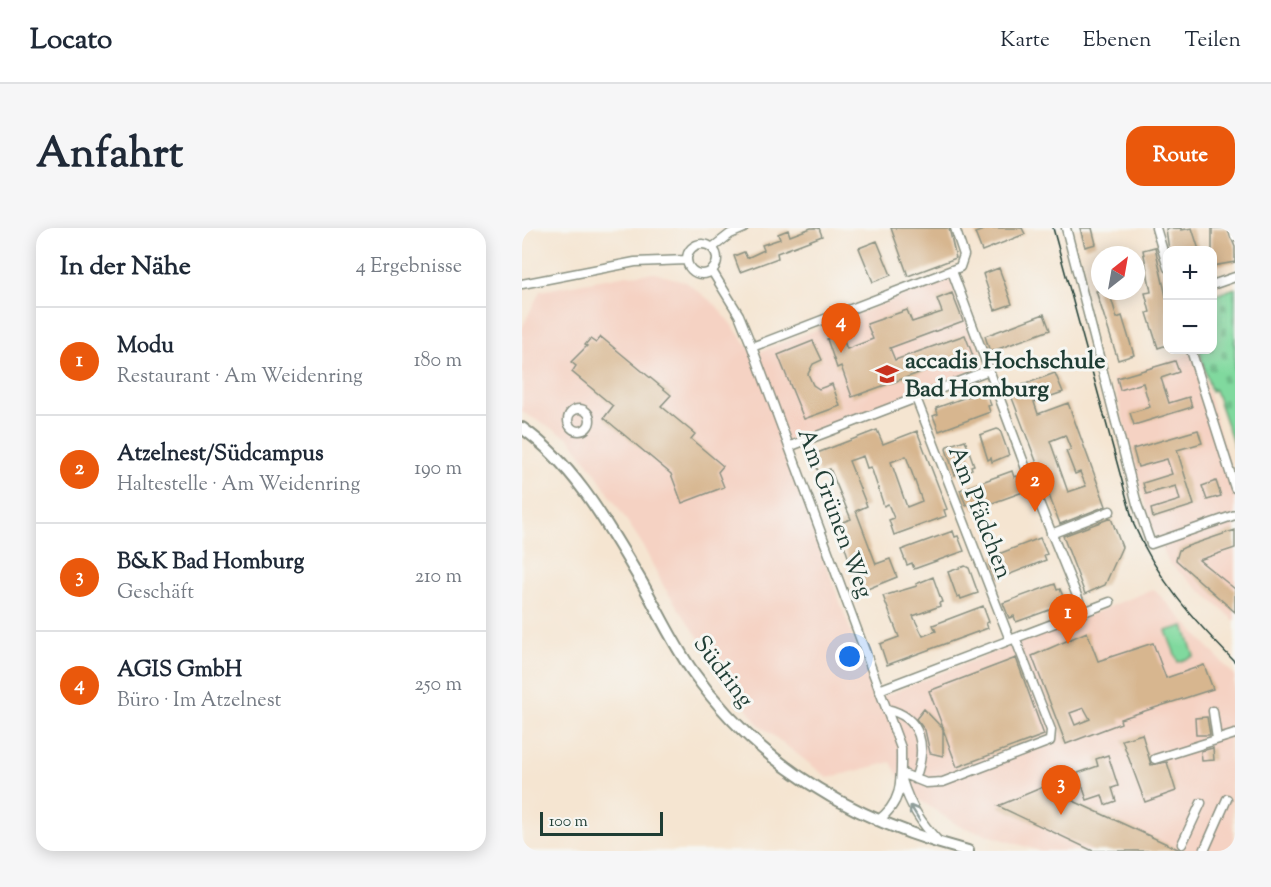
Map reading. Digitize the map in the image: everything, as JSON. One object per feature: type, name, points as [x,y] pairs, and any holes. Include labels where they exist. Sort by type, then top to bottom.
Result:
[{"type":"main road","name":"Südring","points":[[522,427],[554,456],[595,506],[693,671],[726,712],[779,764],[833,799],[877,821],[940,844],[968,851]]},
{"type":"street","points":[[712,248],[717,257],[712,271],[703,274],[694,272],[687,260],[690,251],[697,245],[712,248],[730,234],[744,228]]},
{"type":"street","points":[[752,347],[960,267],[963,259],[955,228]]},
{"type":"street","points":[[1066,228],[1137,504],[1152,544],[1235,514]]},
{"type":"street","points":[[1156,228],[1163,253]]},
{"type":"street","points":[[1233,228],[1235,236]]},
{"type":"street","points":[[522,284],[635,262],[687,260]]},
{"type":"street","name":"Am Grünen Weg","points":[[712,271],[739,315],[791,446],[901,748],[901,775],[908,802],[919,820],[940,844]]},
{"type":"street","points":[[952,271],[1051,534],[1084,613]]},
{"type":"street","points":[[1217,283],[1235,277]]},
{"type":"street","points":[[1192,354],[1235,488]]},
{"type":"street","points":[[791,446],[989,370]]},
{"type":"street","name":"Am Pfädchen","points":[[915,779],[926,783],[943,782],[1050,741],[1051,730],[916,398]]},
{"type":"street","points":[[1051,534],[1110,511]]},
{"type":"street","points":[[879,690],[1110,602]]},
{"type":"street","points":[[886,709],[902,712],[909,717],[923,751],[915,779],[901,775]]},
{"type":"street","points":[[1214,711],[1217,739]]},
{"type":"street","points":[[1155,759],[1235,734]]},
{"type":"street","name":"Am Grünen Weg","points":[[877,821],[891,811],[901,775]]},
{"type":"street","points":[[1204,851],[1227,799]]},
{"type":"street","points":[[1182,844],[1201,803]]},
{"type":"shaded area","points":[[655,273],[686,282],[716,305],[754,354],[950,278],[985,367],[781,443],[876,699],[1154,589],[1235,676],[1229,737],[1234,851],[1040,851],[959,826],[906,791],[891,762],[828,778],[757,723],[664,587],[641,542],[592,468],[569,438],[522,412],[522,328],[540,291],[627,275]]},
{"type":"shaded area","points":[[1190,354],[1197,354],[1235,484],[1235,621],[1169,563],[1151,526],[1113,379]]},
{"type":"green space","points":[[1235,288],[1235,449],[1215,390],[1211,391],[1200,354],[1217,354],[1217,295]]},
{"type":"green space","points":[[1184,626],[1194,656],[1178,662],[1166,631]]},
{"type":"building","points":[[811,228],[819,228],[822,236],[777,253],[778,258],[740,272],[734,256],[744,252],[747,258],[764,250],[762,245],[780,239],[778,234],[788,230],[790,236]]},
{"type":"building","points":[[891,228],[949,228],[956,258],[908,276]]},
{"type":"building","points":[[989,228],[1022,228],[1025,234],[982,251],[975,233]]},
{"type":"building","points":[[1080,228],[1092,228],[1096,244],[1085,247]]},
{"type":"building","points":[[1192,228],[1198,246],[1168,246],[1166,229]]},
{"type":"building","points":[[1212,228],[1227,228],[1235,247],[1235,262],[1217,265],[1217,246],[1212,246]]},
{"type":"building","points":[[877,241],[891,275],[873,282],[859,248]]},
{"type":"building","points":[[1155,247],[1163,283],[1163,346],[1158,348],[1147,313],[1150,312],[1145,293],[1151,292],[1145,250]]},
{"type":"building","points":[[999,268],[1012,304],[995,310],[983,274]]},
{"type":"building","points":[[952,293],[963,321],[890,348],[895,360],[965,335],[973,356],[942,369],[941,365],[852,397],[841,366],[837,368],[827,339],[841,334],[847,349],[873,339],[867,324],[907,310],[912,322],[942,312],[937,299]]},
{"type":"building","points":[[1099,300],[1112,300],[1117,318],[1122,316],[1134,355],[1118,360]]},
{"type":"building","points":[[1044,314],[1050,330],[990,352],[985,336]]},
{"type":"building","points":[[601,337],[671,395],[661,406],[695,434],[691,439],[723,466],[718,472],[724,487],[682,503],[671,474],[604,418],[613,406],[572,372],[576,366],[571,362],[587,346],[585,345],[590,339],[596,343]]},
{"type":"building","points":[[813,341],[822,360],[813,364],[808,374],[813,385],[819,389],[832,384],[840,406],[804,419],[778,355]]},
{"type":"building","points":[[1175,361],[1179,372],[1161,378],[1169,403],[1189,397],[1192,407],[1134,425],[1130,413],[1150,407],[1143,383],[1120,390],[1117,378]]},
{"type":"building","points":[[1055,373],[1063,392],[1034,402],[1038,414],[1068,403],[1106,506],[1060,524],[1009,390]],"holes":[[[1065,435],[1071,450],[1066,451],[1075,474],[1080,472],[1086,486],[1068,492],[1050,441]]]},
{"type":"building","points":[[985,390],[991,405],[988,406],[990,412],[939,431],[933,416],[938,414],[936,408]]},
{"type":"building","points":[[877,430],[883,444],[917,431],[947,509],[944,510],[946,516],[894,535],[889,520],[894,518],[888,504],[884,506],[871,467],[867,468],[863,456],[849,461],[867,506],[856,511],[876,564],[890,559],[897,577],[860,592],[837,524],[851,519],[830,469],[819,473],[812,455]],"holes":[[[906,456],[922,501],[907,507],[891,462]]]},
{"type":"building","points":[[1000,430],[1009,455],[992,462],[991,458],[988,460],[980,435]]},
{"type":"building","points":[[1198,430],[1202,443],[1177,450],[1194,505],[1153,518],[1151,509],[1180,500],[1176,486],[1146,494],[1143,483],[1172,474],[1167,459],[1138,467],[1133,449]]},
{"type":"building","points":[[965,440],[974,465],[971,466],[972,469],[955,475],[946,449],[947,446]]},
{"type":"building","points":[[1012,471],[1014,477],[1017,476],[1023,492],[973,510],[971,504],[966,505],[960,490]]},
{"type":"building","points":[[1216,481],[1221,496],[1207,500],[1202,486]]},
{"type":"building","points":[[1111,518],[1122,547],[1105,585],[1085,594],[1063,536]]},
{"type":"building","points":[[1235,530],[1235,548],[1199,560],[1235,589],[1235,612],[1176,560],[1179,550]]},
{"type":"building","points":[[953,531],[955,537],[958,536],[964,551],[914,569],[912,563],[907,565],[901,550]]},
{"type":"building","points":[[1040,538],[1047,554],[1044,555],[1046,560],[995,580],[989,565],[994,563],[991,557]]},
{"type":"building","points":[[965,566],[969,568],[978,593],[961,599],[960,596],[957,597],[948,572]]},
{"type":"building","points":[[933,577],[942,602],[939,603],[940,606],[913,616],[923,636],[936,631],[933,625],[983,606],[989,622],[986,623],[988,628],[887,665],[880,644],[899,637],[883,596],[917,586],[916,584]]},
{"type":"building","points":[[1055,584],[1057,590],[1060,589],[1066,604],[1016,622],[1014,616],[1009,618],[1003,603]]},
{"type":"building","points":[[1087,632],[1098,661],[1153,643],[1166,678],[1204,665],[1213,689],[1120,719],[1121,723],[1066,744],[1032,656]],"holes":[[[1084,708],[1090,719],[1075,725],[1070,713]]]},
{"type":"building","points":[[1016,658],[1044,735],[957,767],[943,729],[943,756],[930,753],[925,730],[916,719],[924,709],[944,730],[929,691]]},
{"type":"building","points":[[1207,717],[1210,735],[1196,735],[1195,718]]},
{"type":"building","points":[[1142,734],[1151,765],[1167,762],[1176,791],[1145,802],[1122,740]]},
{"type":"building","points":[[1213,748],[1214,760],[1202,761],[1201,751]]},
{"type":"building","points":[[1108,755],[1118,786],[1112,788],[1116,801],[1105,805],[1102,795],[1087,800],[1078,773],[1098,766],[1096,759]]},
{"type":"building","points":[[1043,787],[1183,851],[1093,851],[998,806]]},
{"type":"tram line","points":[[1053,228],[1134,525],[1166,582],[1205,630],[1235,662]]},
{"type":"place","name":"AGIS GmbH","points":[[841,353]]},
{"type":"place","name":"accadis Hochschule Bad Homburg","points":[[887,374]]},
{"type":"place","name":"Atzelnest/Südcampus","points":[[1035,512]]},
{"type":"place","name":"Modu","points":[[1068,644]]},
{"type":"place","name":"B&K Bad Homburg","points":[[1061,815]]}]
